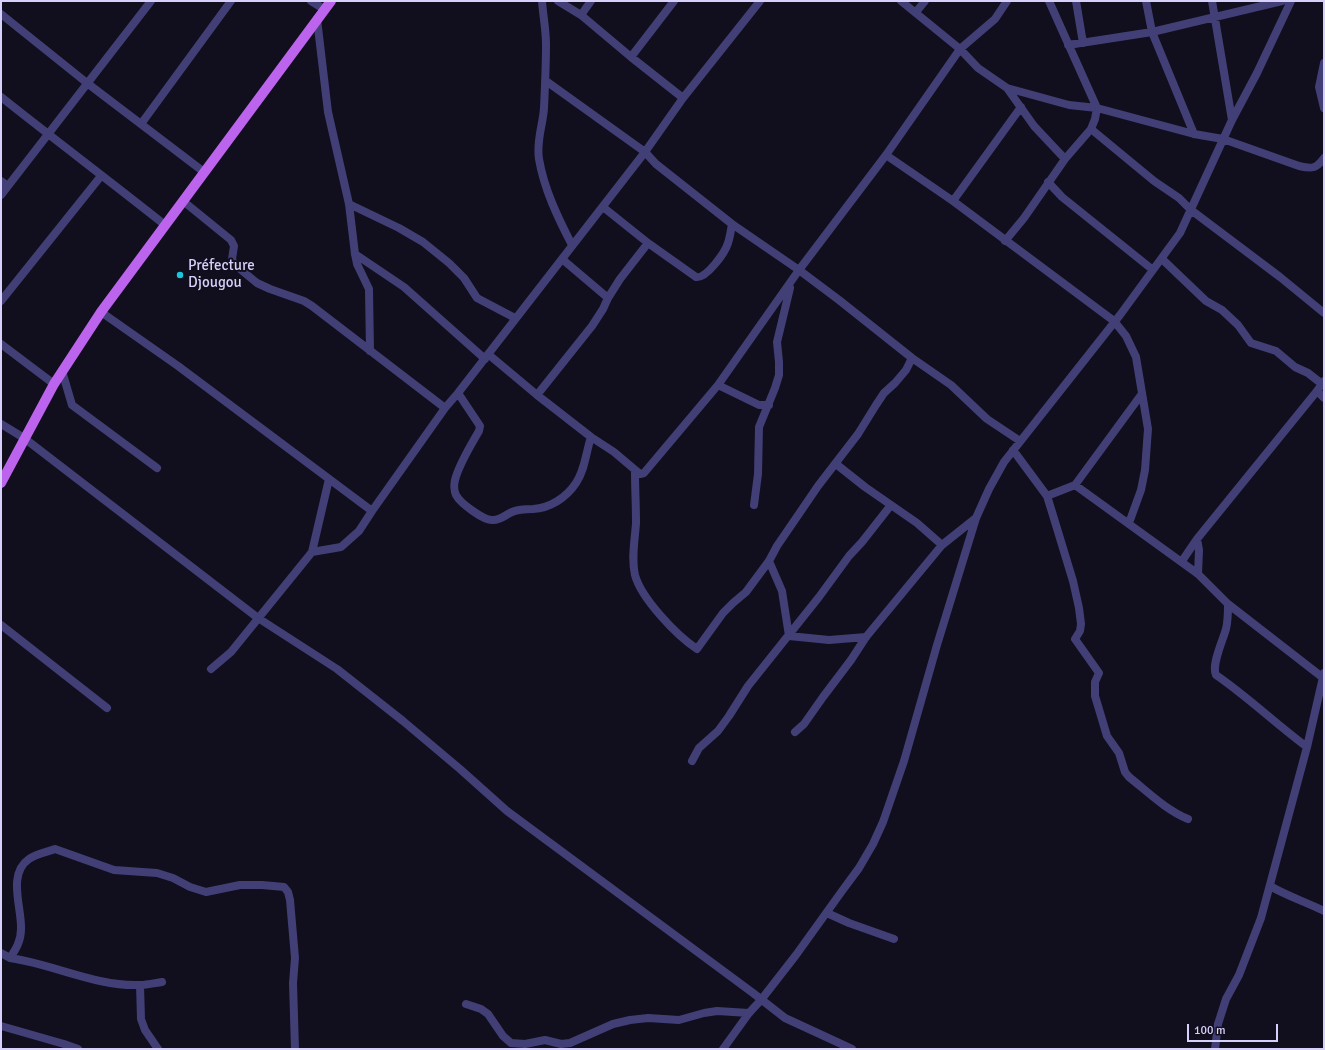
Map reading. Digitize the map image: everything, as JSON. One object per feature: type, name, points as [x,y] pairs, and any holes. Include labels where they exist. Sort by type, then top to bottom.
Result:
[{"type":"main road","points":[[1,483],[54,384],[102,312],[327,5]]},
{"type":"street","points":[[1,195],[151,1]]},
{"type":"street","points":[[141,124],[232,1]]},
{"type":"street","points":[[311,1],[327,5]]},
{"type":"street","points":[[542,1],[546,43],[546,81],[544,114],[538,146],[539,159],[544,180],[558,217],[572,244]]},
{"type":"street","points":[[558,1],[581,15],[683,98]]},
{"type":"street","points":[[581,15],[591,1]]},
{"type":"street","points":[[631,57],[674,1]]},
{"type":"street","points":[[312,552],[341,547],[359,532],[372,511],[445,408],[562,259],[572,244],[603,207],[645,152],[683,98],[760,1]]},
{"type":"street","points":[[901,1],[960,49],[978,68],[1007,88],[1034,126],[1065,159]]},
{"type":"street","points":[[916,12],[924,1]]},
{"type":"street","points":[[354,254],[404,287],[486,357],[591,437],[614,452],[635,471],[640,474],[644,473],[718,385],[799,270],[886,155],[960,49],[995,19],[1007,1]]},
{"type":"street","points":[[1005,241],[1024,218],[1065,159],[1091,129],[1095,119],[1097,108],[1049,1]]},
{"type":"street","points":[[1076,1],[1084,43]]},
{"type":"street","points":[[1146,1],[1152,32],[1194,134]]},
{"type":"street","points":[[1212,1],[1232,120]]},
{"type":"street","points":[[1068,45],[1152,32],[1282,1]]},
{"type":"street","points":[[723,1049],[860,868],[884,822],[904,761],[937,645],[976,518],[988,489],[1013,450],[1162,259],[1180,233],[1232,120],[1257,73],[1291,1]]},
{"type":"street","points":[[1,14],[87,83],[204,172]]},
{"type":"street","points":[[317,19],[328,112],[337,155],[350,204],[354,254],[356,264],[369,289],[370,351]]},
{"type":"street","points":[[1324,63],[1319,87],[1324,108]]},
{"type":"street","points":[[546,81],[645,152],[656,164],[732,224],[799,270],[912,358],[951,385],[987,419],[1020,441]]},
{"type":"street","points":[[1007,88],[1069,105],[1097,108],[1194,134],[1223,139],[1311,169],[1320,164],[1324,158]]},
{"type":"street","points":[[1,96],[165,225]]},
{"type":"street","points":[[953,201],[1021,107]]},
{"type":"street","points":[[1091,129],[1154,181],[1280,277],[1324,313]]},
{"type":"street","points":[[886,155],[953,201],[1114,321],[1126,336],[1136,357],[1148,429],[1141,490],[1129,523]]},
{"type":"street","points":[[1,301],[101,176]]},
{"type":"street","points":[[1,181],[8,186]]},
{"type":"street","points":[[1048,182],[1062,197],[1153,270]]},
{"type":"street","points":[[183,201],[231,240],[234,246],[232,259],[234,264],[257,283],[304,301],[445,408]]},
{"type":"street","points":[[350,204],[399,228],[423,242],[449,263],[464,278],[477,298],[515,318]]},
{"type":"street","points":[[603,207],[648,243],[696,277],[706,274],[724,253],[728,244],[732,224]]},
{"type":"street","points":[[537,395],[592,326],[629,266],[648,243]]},
{"type":"street","points":[[562,259],[608,298]]},
{"type":"street","points":[[1162,259],[1206,301],[1222,310],[1238,325],[1251,343],[1276,351],[1295,367],[1308,373],[1321,386],[1324,398]]},
{"type":"street","points":[[754,505],[758,468],[759,427],[769,405],[778,375],[779,362],[777,342],[792,282]]},
{"type":"street","points":[[102,312],[172,362],[372,511]]},
{"type":"street","points":[[1,344],[54,384]]},
{"type":"street","points":[[635,471],[636,520],[633,563],[635,575],[639,586],[650,603],[686,642],[697,649],[723,613],[746,592],[769,562],[777,546],[827,473],[836,464],[858,434],[880,399],[906,370],[912,358]]},
{"type":"street","points":[[62,371],[72,405],[157,468]]},
{"type":"street","points":[[718,385],[759,405],[769,405]]},
{"type":"street","points":[[1182,561],[1197,539],[1321,386]]},
{"type":"street","points":[[458,393],[480,426],[479,431],[460,467],[455,481],[456,495],[461,502],[491,521],[499,520],[512,512],[523,509],[547,507],[555,504],[576,484],[582,471],[591,437]]},
{"type":"street","points":[[1047,496],[1075,485],[1142,395]]},
{"type":"street","points":[[1,424],[24,438],[258,618],[337,669],[460,769],[507,811],[747,988],[785,1018],[852,1049]]},
{"type":"street","points":[[1013,450],[1047,496],[1073,581],[1079,608],[1081,624],[1080,631],[1075,638],[1099,673],[1095,682],[1095,696],[1107,736],[1120,753],[1125,772],[1129,777],[1162,804],[1188,819]]},
{"type":"street","points":[[836,464],[864,487],[917,523],[942,544]]},
{"type":"street","points":[[211,669],[231,652],[312,552],[329,479]]},
{"type":"street","points":[[1075,485],[1164,550],[1182,561],[1198,574],[1228,604],[1323,674],[1307,747],[1261,918],[1239,975],[1224,1005],[1218,1024],[1215,1049]]},
{"type":"street","points":[[692,761],[699,748],[718,731],[748,686],[789,636],[848,556],[862,542],[891,505]]},
{"type":"street","points":[[795,732],[804,724],[866,637],[942,544],[976,518]]},
{"type":"street","points":[[1197,539],[1199,550],[1198,574]]},
{"type":"street","points":[[769,562],[782,591],[789,636]]},
{"type":"street","points":[[1228,604],[1226,628],[1215,670],[1216,675],[1236,688],[1261,711],[1307,747]]},
{"type":"street","points":[[1,624],[107,708]]},
{"type":"street","points":[[789,636],[828,640],[866,637]]},
{"type":"street","points":[[10,958],[18,946],[21,930],[16,881],[18,872],[29,859],[55,849],[114,870],[157,873],[206,892],[240,885],[284,887],[288,892],[290,900],[295,958],[293,983],[295,1049]]},
{"type":"street","points":[[1270,886],[1324,911]]},
{"type":"street","points":[[827,913],[849,924],[894,939]]},
{"type":"street","points":[[1,953],[10,958],[29,960],[46,967],[118,984],[140,985],[162,982]]},
{"type":"street","points":[[140,985],[141,1019],[158,1049]]},
{"type":"street","points":[[466,1004],[481,1009],[488,1014],[503,1036],[511,1042],[525,1044],[545,1040],[561,1044],[570,1043],[613,1024],[630,1020],[648,1018],[679,1020],[717,1011],[749,1013]]},
{"type":"street","points":[[1,1026],[78,1049]]},
{"type":"place","name":"Préfecture Djougou","points":[[180,275]]}]
